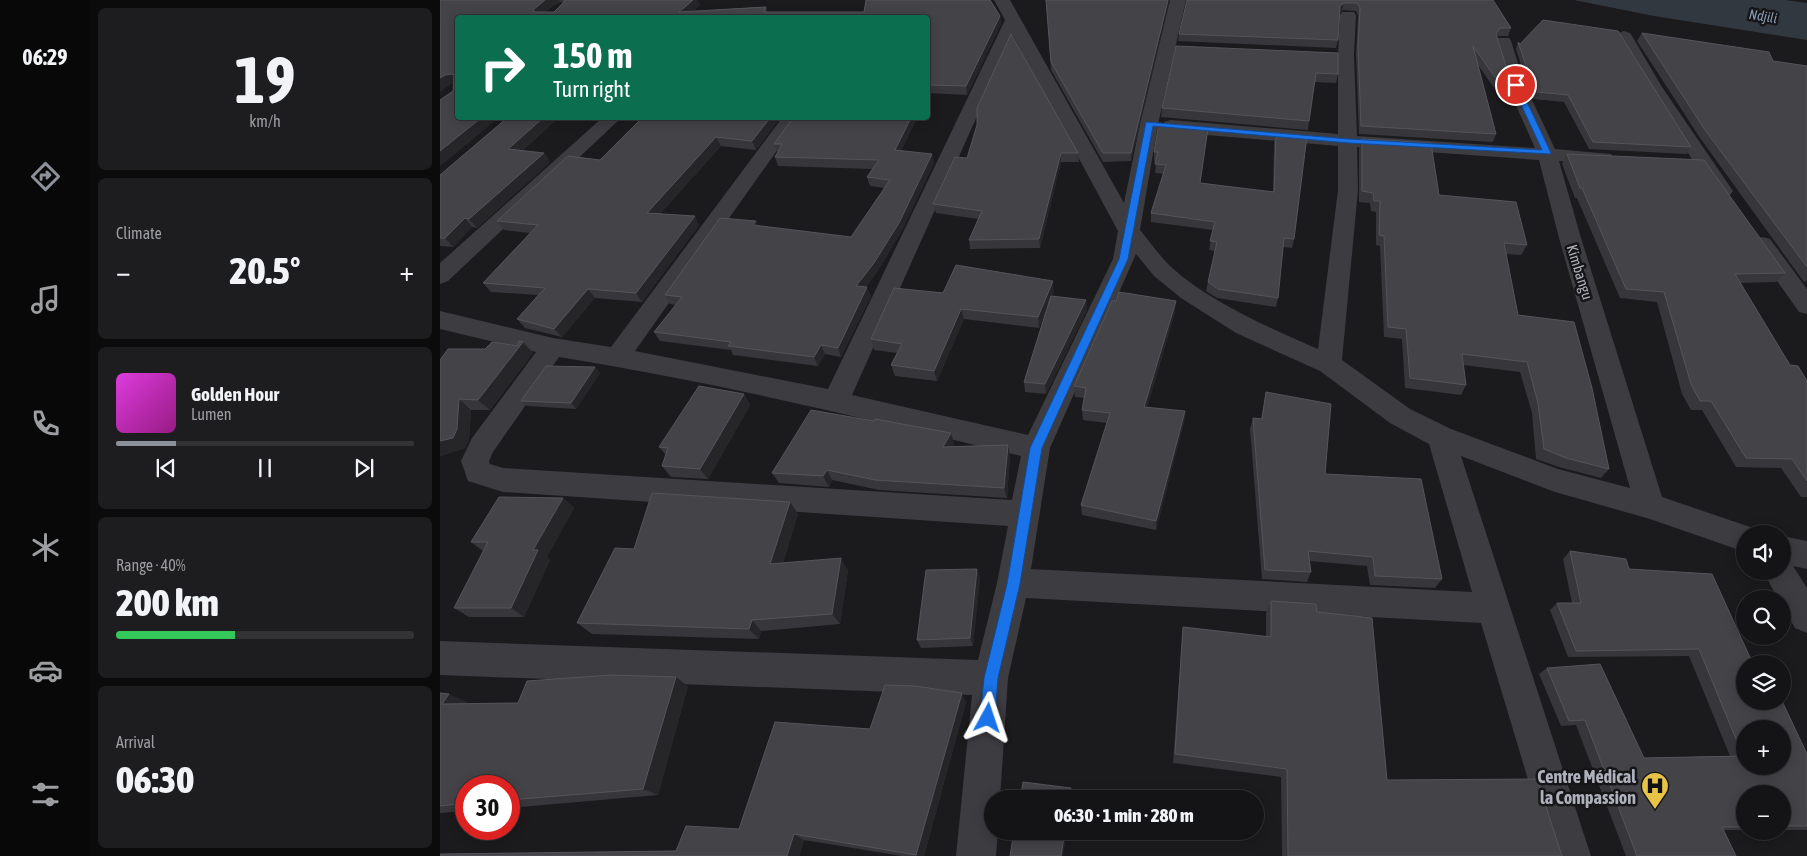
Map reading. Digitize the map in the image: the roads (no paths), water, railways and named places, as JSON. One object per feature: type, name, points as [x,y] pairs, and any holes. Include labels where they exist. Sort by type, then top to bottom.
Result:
[{"type":"street","points":[[976,856],[991,678],[1013,584],[1036,448],[1124,259],[1149,124],[1176,48],[1178,0]]},
{"type":"street","points":[[1008,9],[1130,231],[1162,271],[1189,292],[1245,327],[1329,364],[1400,416],[1441,437],[1555,480],[1650,506],[1736,536]]},
{"type":"street","points":[[836,401],[1008,9]]},
{"type":"street","points":[[1329,364],[1348,190],[1349,141],[1337,55],[1348,14]]},
{"type":"street","points":[[1624,36],[1693,162],[1743,218],[1807,306]]},
{"type":"street","name":"Kimbangu","points":[[1503,41],[1516,85],[1547,153],[1570,238],[1650,506]]},
{"type":"street","points":[[440,276],[610,120]]},
{"type":"street","points":[[617,357],[790,120]]},
{"type":"street","points":[[1149,124],[1349,141],[1547,153],[1621,160]]},
{"type":"street","points":[[440,320],[553,347],[617,357],[836,401],[1036,448]]},
{"type":"street","points":[[553,347],[482,446],[475,462],[478,473],[503,480],[1025,514]]},
{"type":"street","points":[[1441,437],[1492,608],[1571,856]]},
{"type":"street","points":[[1791,552],[1807,555]]},
{"type":"street","points":[[1784,580],[1807,617]]},
{"type":"street","points":[[1013,584],[1492,608]]},
{"type":"street","points":[[440,658],[991,678]]},
{"type":"water","name":"Ndjili","points":[[1574,0],[1785,0],[1807,3],[1807,40],[1654,16]]},
{"type":"place","name":"Centre Médical la Compassion","points":[[1655,810]]}]
